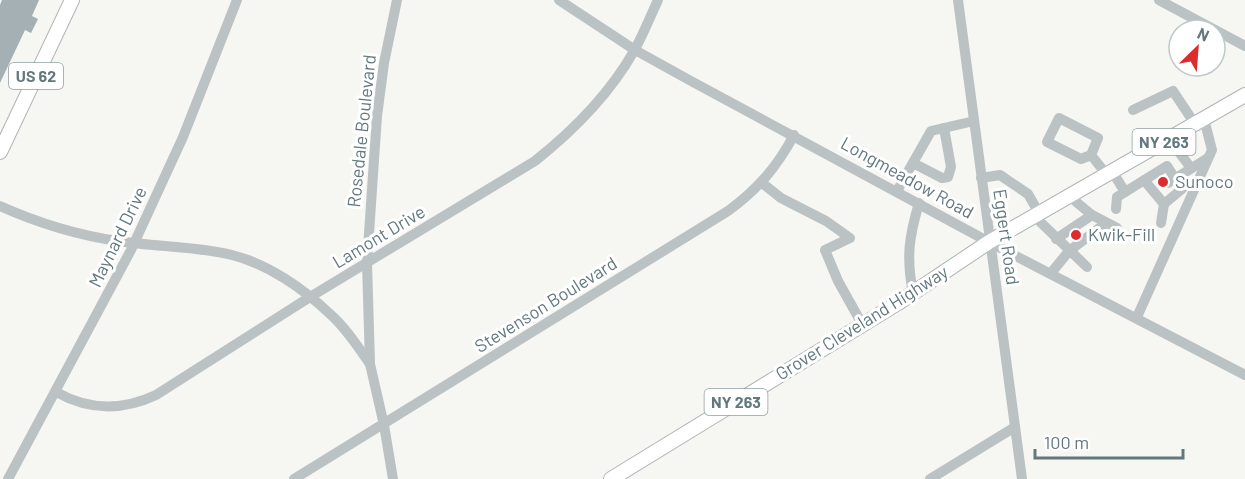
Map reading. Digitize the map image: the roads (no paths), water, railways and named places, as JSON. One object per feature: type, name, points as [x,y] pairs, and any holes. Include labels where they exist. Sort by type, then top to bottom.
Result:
[{"type":"main road","name":"US 62","points":[[0,152],[72,0]]},
{"type":"main road","name":"NY 263","points":[[989,242],[1245,95]]},
{"type":"main road","name":"Grover Cleveland Highway","points":[[610,479],[913,293],[989,242]]},
{"type":"street","name":"Maynard Drive","points":[[8,479],[133,243],[183,137],[237,0]]},
{"type":"street","name":"Rosedale Boulevard","points":[[393,479],[370,364],[367,263],[377,116],[384,63],[397,0]]},
{"type":"street","name":"Longmeadow Road","points":[[559,0],[634,50],[989,242],[1245,375]]},
{"type":"street","name":"Lamont Drive","points":[[56,392],[80,403],[96,407],[113,407],[142,401],[535,161],[562,140],[602,98],[634,50],[658,0]]},
{"type":"street","name":"Eggert Road","points":[[958,0],[1022,479]]},
{"type":"street","points":[[1159,0],[1193,18]]},
{"type":"street","points":[[1227,36],[1245,46]]},
{"type":"street","points":[[1133,110],[1173,91],[1199,122],[1212,150],[1137,317]]},
{"type":"street","points":[[1059,118],[1098,138],[1091,155],[1081,159],[1047,142],[1059,118]]},
{"type":"street","points":[[897,191],[931,130],[974,121]]},
{"type":"street","points":[[913,163],[942,178],[948,177],[951,167],[944,128]]},
{"type":"street","name":"Stevenson Boulevard","points":[[294,479],[728,211],[762,183],[782,159],[794,135]]},
{"type":"street","points":[[1169,139],[1191,168]]},
{"type":"street","points":[[1091,155],[1125,192]]},
{"type":"street","points":[[1172,181],[1208,158]]},
{"type":"street","points":[[1116,209],[1117,198],[1167,166],[1172,181],[1182,189],[1164,204]]},
{"type":"street","points":[[981,178],[1000,175],[1028,194],[1036,215],[1056,239],[1087,267]]},
{"type":"street","points":[[1144,180],[1156,191],[1164,204],[1161,223]]},
{"type":"street","points":[[762,183],[781,198],[826,221],[850,238],[825,250],[838,281],[862,324]]},
{"type":"street","points":[[1069,196],[1092,215],[1117,228]]},
{"type":"street","points":[[913,293],[908,268],[910,234],[919,203]]},
{"type":"street","points":[[0,206],[32,220],[89,236],[234,255],[277,275],[310,297],[331,314],[370,364]]},
{"type":"street","points":[[1056,239],[1092,215]]},
{"type":"street","points":[[1051,273],[1069,251],[1106,223]]},
{"type":"street","points":[[930,479],[1015,427]]},
{"type":"place","name":"Sunoco","points":[[1163,182]]},
{"type":"place","name":"Kwik-Fill","points":[[1076,235]]}]
